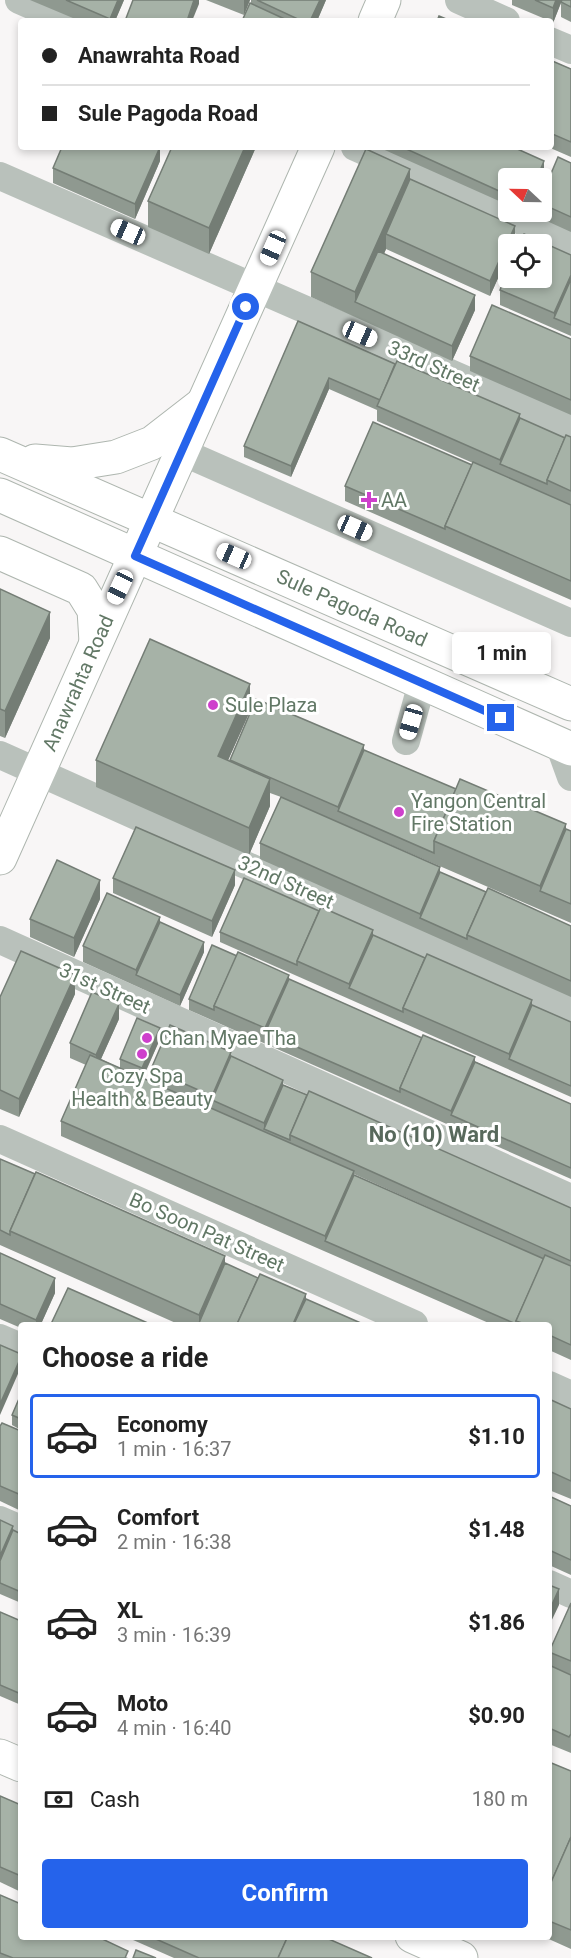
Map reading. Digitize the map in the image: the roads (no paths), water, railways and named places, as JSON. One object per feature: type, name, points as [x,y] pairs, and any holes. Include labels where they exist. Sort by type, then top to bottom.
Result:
[{"type":"main road","points":[[376,18],[384,0]]},
{"type":"main road","name":"Anawrahta Road","points":[[0,858],[317,150]]},
{"type":"main road","points":[[4,456],[72,464],[116,457],[152,443],[203,404]]},
{"type":"main road","name":"Sule Pagoda Road","points":[[4,456],[571,704]]},
{"type":"main road","name":"Sule Pagoda Road","points":[[0,495],[565,746]]},
{"type":"main road","points":[[0,554],[81,589],[94,610],[96,642]]},
{"type":"main road","points":[[0,1756],[18,1764]]},
{"type":"main road","points":[[421,1940],[461,1958]]},
{"type":"street","points":[[19,0],[60,18]]},
{"type":"street","points":[[459,0],[499,18]]},
{"type":"street","points":[[554,43],[571,50]]},
{"type":"street","points":[[362,150],[571,243]]},
{"type":"street","name":"33rd Street","points":[[0,176],[571,426]]},
{"type":"street","points":[[182,452],[571,623]]},
{"type":"street","points":[[406,741],[422,683]]},
{"type":"street","points":[[565,746],[571,777]]},
{"type":"street","name":"32nd Street","points":[[0,755],[571,1011]]},
{"type":"street","name":"31st Street","points":[[0,940],[571,1198]]},
{"type":"street","name":"Bo Soon Pat Street","points":[[0,1139],[410,1322]]},
{"type":"street","points":[[0,1338],[18,1346]]},
{"type":"street","points":[[552,1386],[571,1395]]},
{"type":"street","points":[[0,1520],[18,1528]]},
{"type":"street","points":[[552,1585],[571,1594]]},
{"type":"place","name":"AA","points":[[369,500]]},
{"type":"place","name":"Sule Plaza","points":[[213,705]]},
{"type":"place","name":"Yangon Central Fire Station","points":[[399,812]]},
{"type":"place","name":"Chan Myae Tha","points":[[147,1038]]},
{"type":"place","name":"Cozy Spa Health & Beauty","points":[[142,1054]]},
{"type":"district","name":"No (10) Ward","points":[[434,1134]]}]
